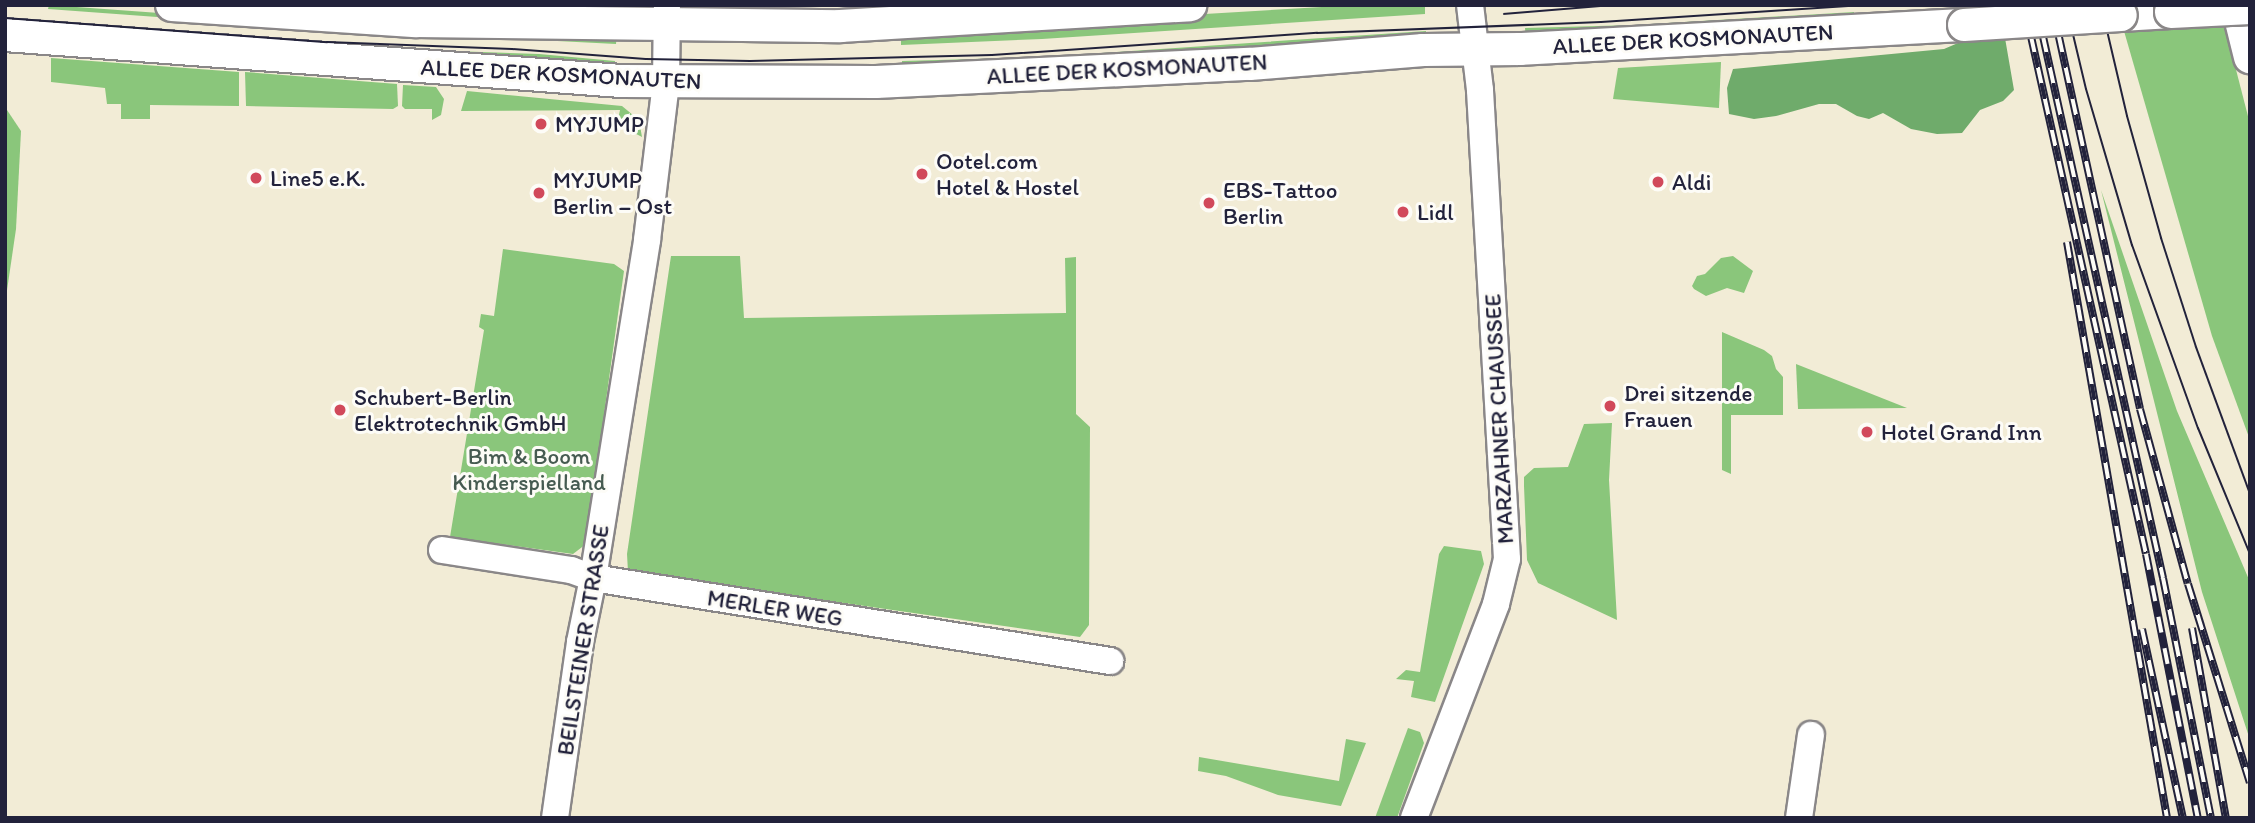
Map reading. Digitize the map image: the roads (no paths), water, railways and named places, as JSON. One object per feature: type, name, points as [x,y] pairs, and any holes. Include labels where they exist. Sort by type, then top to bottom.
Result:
[{"type":"main road","name":"ALLEE DER KOSMONAUTEN","points":[[172,5],[416,21],[667,14],[840,26],[1190,5]]},
{"type":"main road","points":[[2237,5],[2250,57]]},
{"type":"main road","name":"ALLEE DER KOSMONAUTEN","points":[[5,35],[666,83],[876,82],[2250,8]]},
{"type":"street","name":"MARZAHNER CHAUSSEE","points":[[1414,818],[1496,604],[1507,559],[1480,90],[1470,5]]},
{"type":"street","name":"BEILSTEINER STRASSE","points":[[555,818],[580,642],[593,578],[647,240],[666,83],[667,14]]},
{"type":"street","name":"MERLER WEG","points":[[442,550],[571,570],[593,578],[1110,661]]},
{"type":"street","points":[[1799,818],[1811,735]]},
{"type":"tram line","points":[[1504,14],[1612,5]]},
{"type":"tram line","points":[[5,18],[327,42],[512,49],[646,59],[750,61],[992,55],[1317,33],[1601,22],[1867,5]]},
{"type":"tram line","points":[[2066,5],[2086,89],[2132,245],[2198,428],[2250,554]]},
{"type":"tram line","points":[[2101,5],[2127,116],[2161,238],[2196,347],[2250,494]]},
{"type":"railway","points":[[2024,5],[2146,554],[2198,818]]},
{"type":"railway","points":[[2036,5],[2163,578],[2211,818]]},
{"type":"railway","points":[[2052,5],[2140,409],[2188,584],[2250,783]]},
{"type":"railway","points":[[2067,242],[2167,818]]},
{"type":"railway","points":[[2192,628],[2226,818]]},
{"type":"railway","points":[[2142,629],[2183,818]]},
{"type":"place","name":"MYJUMP","points":[[541,124]]},
{"type":"place","name":"Ootel.com Hotel & Hostel","points":[[922,174]]},
{"type":"place","name":"Line5 e.K.","points":[[256,178]]},
{"type":"place","name":"Aldi","points":[[1658,182]]},
{"type":"place","name":"MYJUMP Berlin – Ost","points":[[539,193]]},
{"type":"place","name":"EBS-Tattoo Berlin","points":[[1209,203]]},
{"type":"place","name":"Lidl","points":[[1403,212]]},
{"type":"place","name":"Drei sitzende Frauen","points":[[1610,406]]},
{"type":"place","name":"Schubert-Berlin Elektrotechnik GmbH","points":[[340,410]]},
{"type":"place","name":"Hotel Grand Inn","points":[[1867,432]]},
{"type":"park label","name":"Bim & Boom Kinderspielland","points":[[529,469]]}]
